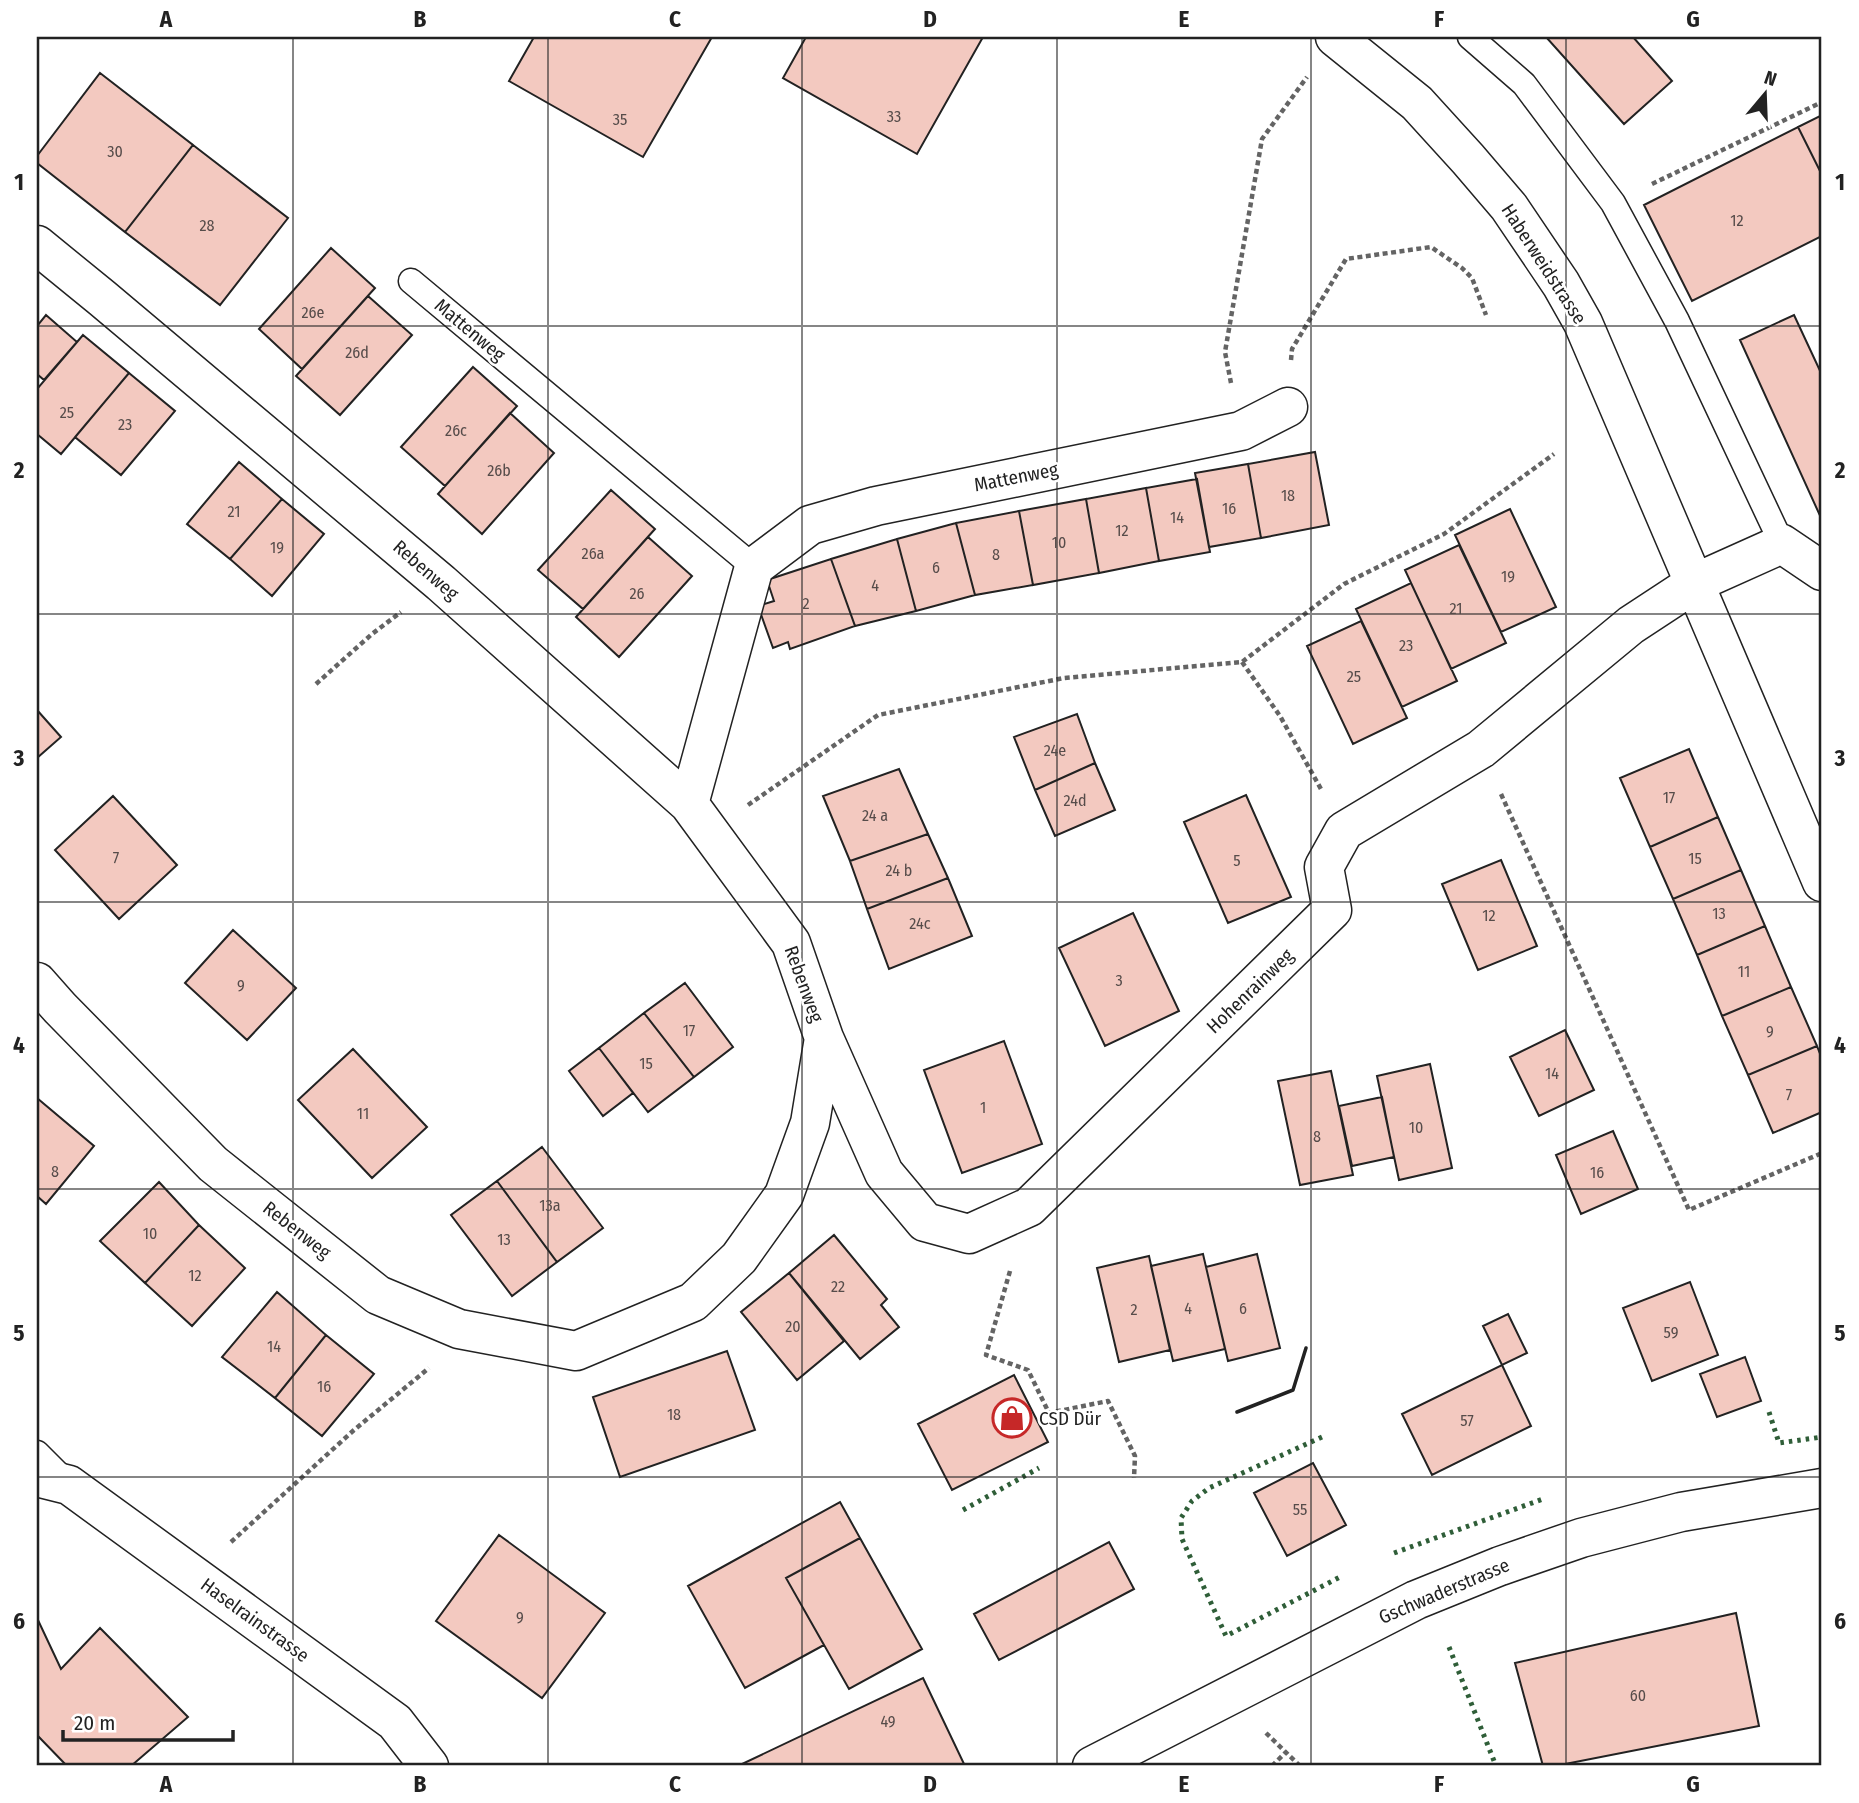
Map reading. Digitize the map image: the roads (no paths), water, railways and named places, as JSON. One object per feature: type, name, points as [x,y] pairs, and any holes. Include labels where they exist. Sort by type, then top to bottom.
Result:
[{"type":"street","name":"Haberweidstrasse","points":[[1336,37],[1417,103],[1468,159],[1509,207],[1584,323],[1822,882]]},
{"type":"street","name":"Rebenweg","points":[[37,245],[441,583],[699,818],[791,943],[824,1038],[810,1123],[784,1195],[739,1258],[693,1302],[576,1351],[460,1329],[378,1294],[213,1164],[37,982]]},
{"type":"street","name":"Mattenweg","points":[[754,567],[810,524],[863,509],[1241,431],[1288,407]]},
{"type":"street","points":[[1695,583],[1782,544],[1822,571]]},
{"type":"street","points":[[699,818],[754,567]]},
{"type":"street","name":"Hohenrainweg","points":[[824,1038],[884,1172],[925,1222],[969,1234],[1029,1208],[1332,910],[1324,867],[1344,831],[1481,748],[1631,625],[1695,583]]},
{"type":"street","name":"Haselrainstrasse","points":[[53,1480],[194,1575],[395,1722],[429,1766]]},
{"type":"street","name":"Gschwaderstrasse","points":[[1093,1766],[1416,1600],[1500,1566],[1581,1538],[1681,1512],[1822,1488]]},
{"type":"lane","points":[[1469,37],[1524,85],[1613,203],[1677,321],[1782,544]]},
{"type":"lane","name":"Mattenweg","points":[[411,281],[754,567]]},
{"type":"lane","name":"Haselrainstrasse","points":[[37,1453],[53,1480]]},
{"type":"place","name":"CSD Dür","points":[[1012,1418]]}]
